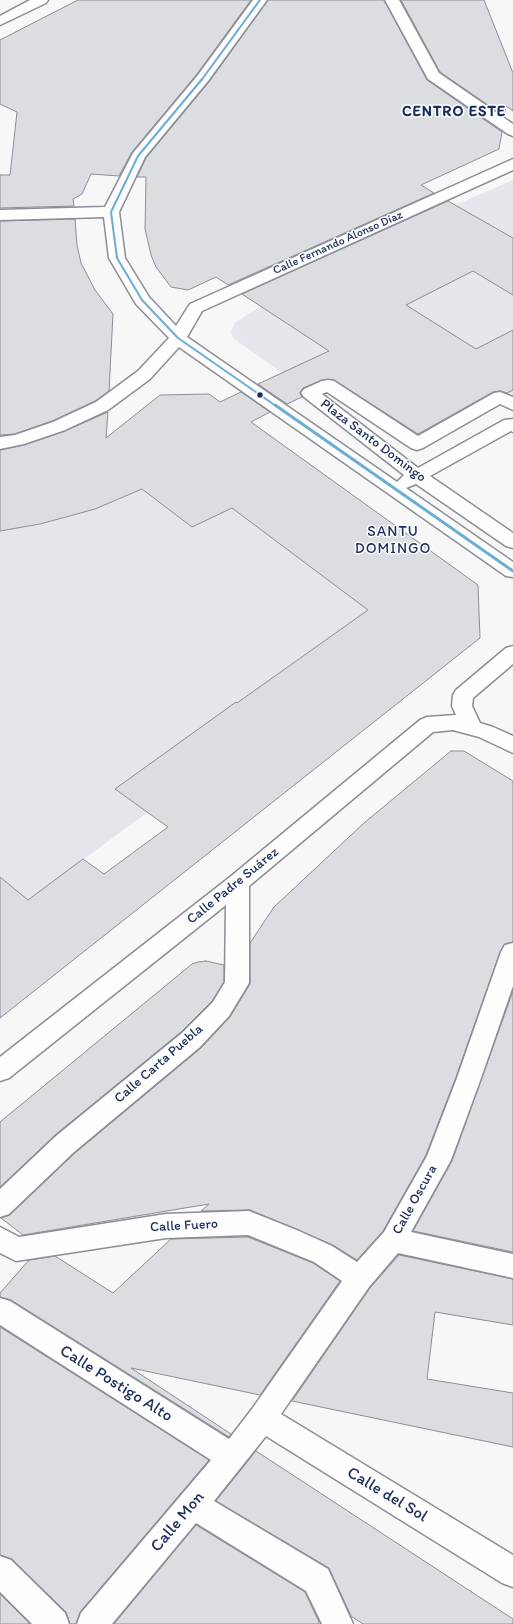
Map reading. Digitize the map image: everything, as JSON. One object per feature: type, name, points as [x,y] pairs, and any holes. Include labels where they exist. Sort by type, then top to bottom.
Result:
[{"type":"street","points":[[0,21],[41,0]]},
{"type":"street","points":[[260,0],[203,78],[138,156],[111,212],[117,258],[142,300],[178,338],[513,571]]},
{"type":"street","points":[[392,0],[433,76],[513,131]]},
{"type":"street","name":"Calle Fernando Alonso Díaz","points":[[0,443],[18,440],[58,426],[102,406],[144,375],[178,338],[196,308],[513,164]]},
{"type":"street","points":[[0,215],[111,212]]},
{"type":"street","name":"Plaza Santo Domingo","points":[[513,405],[500,397],[417,444],[328,385],[310,393],[417,476],[513,542]]},
{"type":"street","points":[[395,489],[510,424],[513,426]]},
{"type":"street","points":[[472,728],[462,706],[463,695],[513,652]]},
{"type":"street","name":"Calle Padre Suárez","points":[[0,1071],[238,883],[427,724],[453,722],[486,732],[513,745]]},
{"type":"street","name":"Calle Carta Puebla","points":[[0,1206],[65,1144],[191,1040],[221,1009],[237,983],[238,883]]},
{"type":"street","name":"Calle Oscura","points":[[262,1418],[360,1278],[393,1240],[438,1160],[469,1078],[513,952]]},
{"type":"street","name":"Calle Fuero","points":[[0,1239],[16,1249],[166,1226],[249,1223],[323,1254],[360,1278]]},
{"type":"street","points":[[393,1240],[513,1266]]},
{"type":"street","name":"Calle Postigo Alto","points":[[0,1310],[232,1457]]},
{"type":"street","name":"Calle Mon","points":[[92,1624],[193,1505],[262,1418]]},
{"type":"street","name":"Calle del Sol","points":[[262,1418],[513,1572]]},
{"type":"street","points":[[193,1505],[318,1580],[334,1614]]},
{"type":"street","points":[[0,1571],[54,1624]]},
{"type":"shaded area","points":[[513,180],[513,405],[500,397],[417,444],[328,385],[310,393],[233,338],[231,332],[235,323],[249,313],[462,209],[456,205]]},
{"type":"shaded area","points":[[513,186],[513,230],[471,204]]},
{"type":"shaded area","points":[[142,489],[192,527],[232,508],[346,593],[410,581],[237,703],[236,702],[116,789],[148,812],[28,900],[3,880],[0,882],[0,531],[95,509]]},
{"type":"building","points":[[78,0],[251,0],[197,74],[132,152],[119,176],[91,174],[82,194],[73,199],[74,206],[0,208],[0,175],[10,175],[17,112],[0,104],[0,40]]},
{"type":"building","points":[[268,0],[384,0],[427,80],[502,132],[499,149],[421,185],[434,193],[228,285],[216,277],[188,290],[171,287],[156,267],[151,255],[145,229],[146,177],[137,177],[146,158],[209,82]]},
{"type":"building","points":[[401,0],[484,0],[513,73],[513,111],[506,106],[504,116],[440,72]]},
{"type":"building","points":[[448,201],[513,238],[513,295],[473,271],[406,305],[476,349],[513,330],[513,390],[507,393],[500,391],[493,392],[418,434],[334,380],[322,380],[303,388],[300,393],[302,397],[287,404],[258,384],[329,351],[242,294]]},
{"type":"building","points":[[75,219],[77,245],[81,263],[95,290],[113,314],[109,391],[95,401],[52,421],[15,434],[0,435],[0,221]]},
{"type":"building","points":[[241,392],[270,412],[251,422],[478,585],[480,638],[0,1018],[0,877],[28,900],[83,859],[104,874],[168,827],[115,789],[368,610],[232,508],[192,527],[142,489],[95,509],[40,524],[0,531],[0,450],[24,445],[65,431],[108,412],[106,438],[160,395],[209,394],[220,402]]},
{"type":"building","points":[[451,751],[464,751],[513,781],[513,942],[505,944],[500,952],[456,1077],[426,1155],[383,1231],[357,1260],[333,1245],[250,1210],[201,1211],[209,1204],[23,1235],[1,1218],[10,1215],[75,1153],[201,1048],[230,1017],[250,984],[250,943],[274,907],[364,823]]},
{"type":"building","points":[[206,961],[224,965],[224,982],[212,1001],[181,1032],[55,1135],[0,1187],[0,1122],[192,964]]},
{"type":"building","points":[[513,991],[513,1252],[413,1231],[452,1161]]},
{"type":"building","points":[[248,1237],[313,1263],[340,1281],[260,1395],[131,1368],[231,1434],[229,1437],[11,1300],[0,1297],[0,1293],[29,1260],[55,1256],[113,1293],[171,1239]]},
{"type":"building","points":[[399,1255],[513,1279],[513,1325],[435,1312],[427,1379],[513,1393],[513,1447],[292,1401],[370,1288]]},
{"type":"building","points":[[0,1327],[209,1460],[80,1612],[76,1624],[70,1624],[66,1612],[12,1559],[0,1555]]},
{"type":"building","points":[[256,1451],[513,1619],[513,1624],[363,1624],[351,1616],[329,1568],[216,1501]]},
{"type":"building","points":[[196,1525],[305,1592],[319,1624],[114,1624]]},
{"type":"building","points":[[0,1594],[30,1624],[0,1624]]},
{"type":"transit line","points":[[260,0],[203,78],[138,156],[111,212],[117,258],[142,300],[178,338],[513,571]]},
{"type":"district","name":"CENTRO ESTE","points":[[454,112]]},
{"type":"district","name":"SANTU DOMINGO","points":[[393,540]]}]
